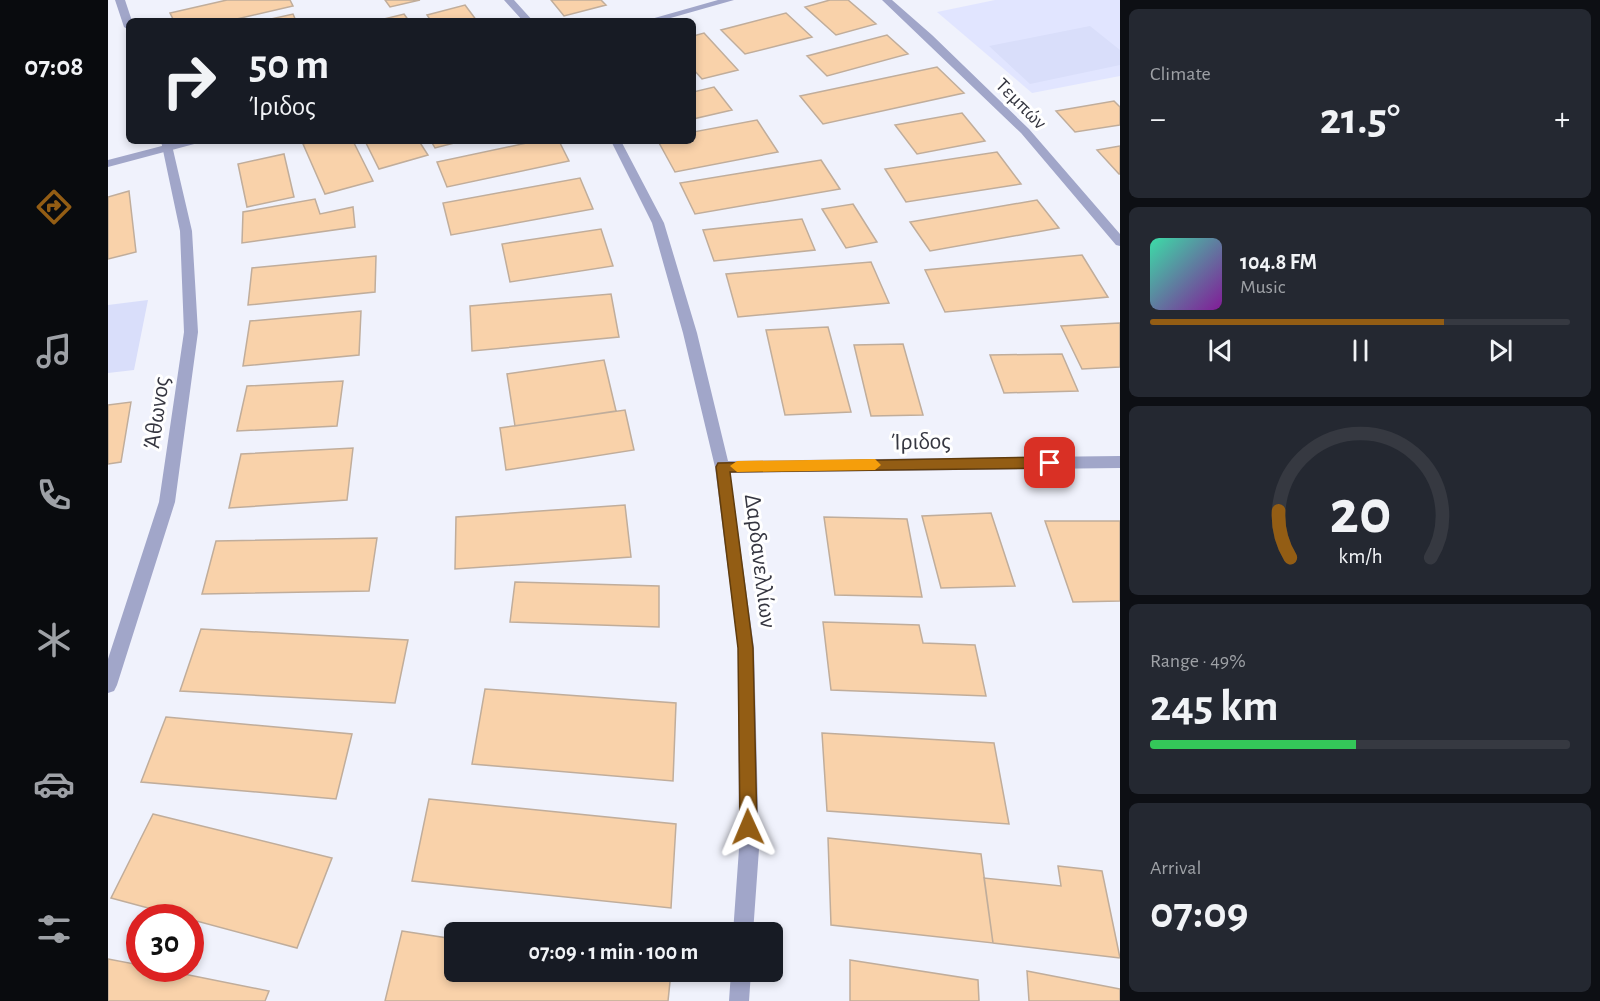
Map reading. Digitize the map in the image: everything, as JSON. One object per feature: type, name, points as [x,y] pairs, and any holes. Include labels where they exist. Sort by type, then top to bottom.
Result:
[{"type":"street","points":[[120,0],[126,18]]},
{"type":"street","points":[[510,0],[525,18]]},
{"type":"street","points":[[660,18],[729,0]]},
{"type":"street","name":"Τεμπών","points":[[887,0],[929,37],[1025,131],[1120,242]]},
{"type":"street","points":[[108,164],[167,144]]},
{"type":"street","name":"Άθωνος","points":[[108,685],[167,502],[191,332],[186,231],[167,144]]},
{"type":"street","name":"Δαρδανελλίων","points":[[618,144],[658,224],[690,333],[722,467],[746,648],[749,849],[744,922]]},
{"type":"street","name":"Ίριδος","points":[[722,467],[1120,462]]},
{"type":"street","points":[[739,1001],[740,982]]},
{"type":"shaded area","points":[[995,0],[1120,0],[1120,76],[1032,93],[937,12]]},
{"type":"shaded area","points":[[1090,26],[1120,50],[1120,65],[1030,84],[989,46]]},
{"type":"shaded area","points":[[148,300],[134,370],[108,373],[108,305]]},
{"type":"building","points":[[227,0],[290,0],[293,6],[241,18],[172,18],[170,13]]},
{"type":"building","points":[[385,0],[420,0],[390,7]]},
{"type":"building","points":[[551,0],[601,0],[606,5],[564,16]]},
{"type":"building","points":[[830,0],[848,0],[876,24],[836,35],[805,7]]},
{"type":"building","points":[[465,5],[475,18],[429,18],[427,15]]},
{"type":"building","points":[[786,13],[812,37],[745,54],[721,30]]},
{"type":"building","points":[[293,14],[295,18],[275,18]]},
{"type":"building","points":[[404,14],[407,18],[388,18]]},
{"type":"building","points":[[704,33],[738,70],[702,79],[696,72],[696,35]]},
{"type":"building","points":[[887,35],[908,54],[827,76],[807,56]]},
{"type":"building","points":[[937,67],[964,93],[823,124],[800,96]]},
{"type":"building","points":[[714,87],[732,110],[696,118],[696,91]]},
{"type":"building","points":[[1114,101],[1120,107],[1120,125],[1075,132],[1056,111]]},
{"type":"building","points":[[962,113],[985,141],[917,154],[895,125]]},
{"type":"building","points":[[757,120],[778,152],[675,172],[660,144],[696,144],[696,131]]},
{"type":"building","points":[[303,144],[354,144],[373,181],[325,194]]},
{"type":"building","points":[[366,144],[421,144],[428,155],[379,169]]},
{"type":"building","points":[[433,144],[450,144],[435,148]]},
{"type":"building","points":[[522,144],[560,144],[569,161],[447,187],[437,162]]},
{"type":"building","points":[[1120,146],[1120,174],[1119,174],[1097,150]]},
{"type":"building","points":[[997,152],[1021,184],[906,202],[885,169]]},
{"type":"building","points":[[284,154],[294,197],[247,207],[238,164]]},
{"type":"building","points":[[821,160],[840,189],[695,214],[680,183]]},
{"type":"building","points":[[580,178],[593,209],[451,235],[443,203]]},
{"type":"building","points":[[129,191],[136,252],[108,259],[108,197]]},
{"type":"building","points":[[315,199],[320,214],[353,207],[355,227],[242,243],[243,212]]},
{"type":"building","points":[[1037,200],[1059,228],[930,251],[910,222]]},
{"type":"building","points":[[853,204],[877,242],[846,248],[822,209]]},
{"type":"building","points":[[802,219],[815,250],[714,261],[703,230]]},
{"type":"building","points":[[601,229],[613,266],[510,282],[502,244]]},
{"type":"building","points":[[1082,255],[1108,297],[945,312],[925,270]]},
{"type":"building","points":[[376,256],[375,292],[248,305],[252,268]]},
{"type":"building","points":[[871,262],[889,303],[738,317],[726,274]]},
{"type":"building","points":[[611,294],[619,337],[472,351],[470,306]]},
{"type":"building","points":[[361,311],[359,355],[243,366],[250,321]]},
{"type":"building","points":[[1120,323],[1120,367],[1082,369],[1061,326]]},
{"type":"building","points":[[828,327],[851,412],[785,415],[766,330]]},
{"type":"building","points":[[903,344],[923,415],[871,416],[854,345]]},
{"type":"building","points":[[1062,354],[1078,391],[1004,393],[990,355]]},
{"type":"building","points":[[604,360],[616,411],[515,426],[507,374]]},
{"type":"building","points":[[343,381],[337,426],[237,431],[247,386]]},
{"type":"building","points":[[131,402],[121,462],[108,464],[108,405]]},
{"type":"building","points":[[625,410],[634,450],[506,470],[500,428]]},
{"type":"building","points":[[353,448],[347,500],[229,508],[241,454]]},
{"type":"building","points":[[625,505],[631,557],[455,569],[456,517]]},
{"type":"building","points":[[991,513],[1015,586],[941,588],[922,516]]},
{"type":"building","points":[[824,517],[907,519],[922,597],[835,595]]},
{"type":"building","points":[[1045,521],[1120,521],[1120,601],[1073,602]]},
{"type":"building","points":[[377,538],[369,591],[202,594],[216,541]]},
{"type":"building","points":[[515,582],[659,586],[659,627],[510,622]]},
{"type":"building","points":[[823,622],[919,625],[923,643],[975,645],[986,696],[831,690]]},
{"type":"building","points":[[201,629],[408,640],[395,703],[180,691]]},
{"type":"building","points":[[485,689],[676,703],[673,781],[472,764]]},
{"type":"building","points":[[166,717],[352,734],[336,799],[141,782]]},
{"type":"building","points":[[822,733],[994,743],[1009,824],[827,811]]},
{"type":"building","points":[[429,799],[676,824],[671,908],[412,881]]},
{"type":"building","points":[[153,814],[332,858],[297,948],[204,923],[204,904],[133,904],[111,898]]},
{"type":"building","points":[[828,838],[981,854],[993,943],[831,925]]},
{"type":"building","points":[[1058,866],[1102,871],[1120,958],[993,943],[984,878],[1061,886]]},
{"type":"building","points":[[402,931],[444,937],[444,982],[670,982],[668,1001],[385,1001]]},
{"type":"building","points":[[108,959],[126,962],[126,982],[204,982],[204,978],[269,991],[265,1001],[108,1001]]},
{"type":"building","points":[[850,960],[978,980],[979,1001],[850,1001]]},
{"type":"building","points":[[1027,971],[1120,989],[1120,1001],[1029,1001]]},
{"type":"slow traffic","points":[[737,466],[875,465]]},
{"type":"route","points":[[748,827],[746,648],[722,467],[1050,463]]}]
